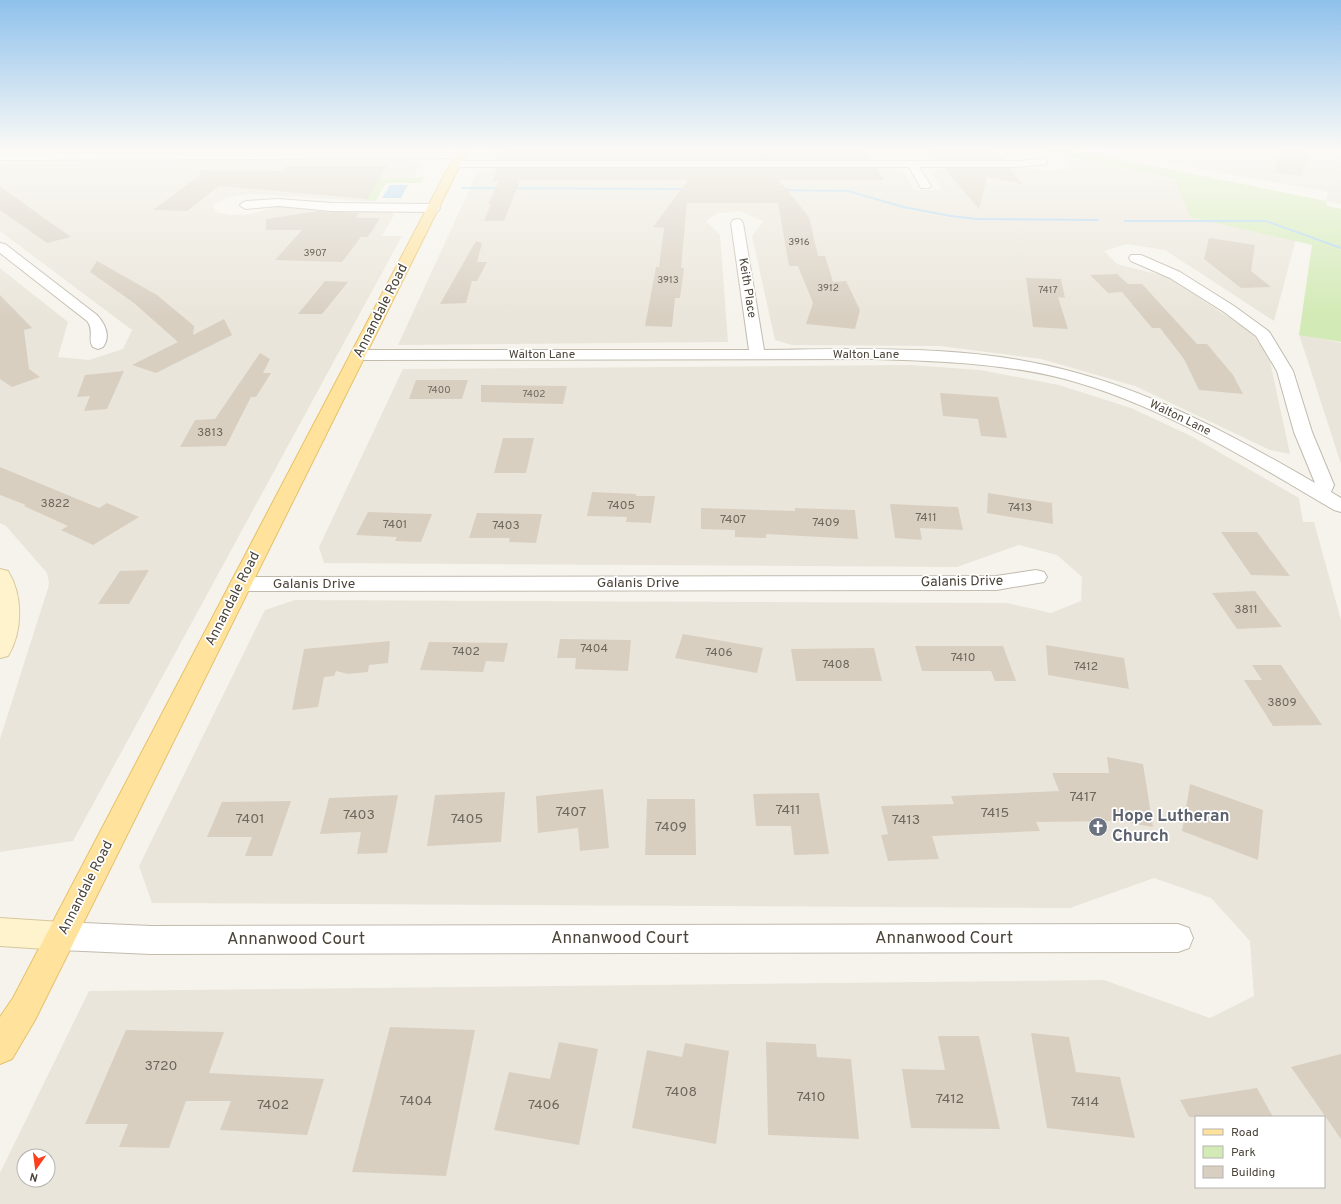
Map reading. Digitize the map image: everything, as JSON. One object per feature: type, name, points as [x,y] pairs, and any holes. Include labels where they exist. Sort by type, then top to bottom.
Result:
[{"type":"main road","name":"Annandale Road","points":[[0,1047],[24,1009],[435,205]]},
{"type":"main road","points":[[0,576],[8,595],[8,616],[0,650]]},
{"type":"main road","points":[[0,932],[61,936]]},
{"type":"street","points":[[312,205],[334,207],[434,208]]},
{"type":"street","name":"Keith Place","points":[[737,223],[757,354]]},
{"type":"street","points":[[0,247],[92,318],[99,326],[100,334],[98,344]]},
{"type":"street","points":[[1136,258],[1175,275],[1229,309],[1262,333],[1285,371],[1303,432],[1325,485],[1321,494]]},
{"type":"street","name":"Walton Lane","points":[[358,355],[879,354],[958,358],[1028,367],[1071,376],[1160,408],[1209,432],[1341,506]]},
{"type":"street","name":"Galanis Drive","points":[[241,584],[996,583],[1036,577]]},
{"type":"street","name":"Annanwood Court","points":[[61,936],[150,940],[1178,938]]},
{"type":"shaded area","points":[[0,205],[213,205],[215,212],[230,215],[249,214],[279,206],[388,210],[394,215],[382,236],[402,236],[73,841],[0,852],[0,739],[49,583],[47,573],[6,526],[0,523],[0,268],[68,322],[58,357],[89,360],[123,349],[132,330],[0,231]]},
{"type":"shaded area","points":[[462,205],[1287,205],[1303,213],[1274,321],[1165,250],[1127,244],[1104,251],[1117,264],[1168,277],[1252,333],[1269,357],[1290,454],[1270,450],[1135,386],[1041,359],[940,346],[792,345],[775,340],[752,236],[763,221],[740,211],[717,213],[706,221],[720,235],[728,342],[398,345]]},
{"type":"shaded area","points":[[1299,334],[1341,343],[1341,464]]},
{"type":"shaded area","points":[[910,365],[980,370],[1059,385],[1131,408],[1191,436],[1299,498],[1303,522],[1314,522],[1341,620],[1341,1204],[0,1204],[0,1173],[89,991],[1104,980],[1210,1018],[1254,996],[1250,941],[1211,898],[1154,878],[1070,908],[152,903],[139,866],[265,610],[295,600],[1007,603],[1051,613],[1081,601],[1082,577],[1057,555],[1019,545],[957,567],[324,563],[319,547],[403,369]]},
{"type":"green space","points":[[1185,205],[1327,205],[1341,209],[1341,342],[1299,335],[1312,245],[1190,217]]},
{"type":"building","points":[[0,205],[26,205],[71,237],[47,243],[0,210]]},
{"type":"building","points":[[159,205],[194,205],[187,211],[153,210]]},
{"type":"building","points":[[491,205],[510,205],[504,221],[484,221]]},
{"type":"building","points":[[669,205],[687,205],[681,268],[684,268],[680,298],[675,298],[672,327],[645,326],[656,267],[659,267],[664,228],[653,227]]},
{"type":"building","points":[[778,205],[799,205],[809,217],[818,256],[825,256],[833,282],[846,281],[860,310],[855,329],[806,324],[813,303],[798,266],[789,266]]},
{"type":"building","points":[[318,211],[359,213],[356,218],[380,218],[368,237],[361,237],[342,262],[275,260],[302,230],[266,230],[266,219]]},
{"type":"building","points":[[1209,238],[1255,245],[1251,271],[1271,287],[1241,288],[1204,259]]},
{"type":"building","points":[[476,241],[482,243],[477,262],[487,262],[477,281],[472,281],[466,303],[440,304]]},
{"type":"building","points":[[97,261],[157,295],[194,326],[193,335],[224,319],[232,335],[156,373],[132,365],[178,342],[134,303],[90,272]]},
{"type":"building","points":[[1117,274],[1128,284],[1142,284],[1197,344],[1207,344],[1233,375],[1243,394],[1199,390],[1184,359],[1160,328],[1152,328],[1122,292],[1108,293],[1090,275]]},
{"type":"building","points":[[1026,278],[1061,279],[1065,298],[1058,297],[1068,329],[1033,327]]},
{"type":"building","points":[[325,281],[348,282],[322,314],[298,314]]},
{"type":"building","points":[[0,295],[32,328],[24,330],[29,369],[40,377],[12,387],[0,379]]},
{"type":"building","points":[[260,353],[270,359],[263,373],[271,373],[256,397],[251,397],[226,446],[180,447],[195,420],[215,419]]},
{"type":"building","points":[[124,371],[107,409],[84,411],[90,396],[77,397],[85,375]]},
{"type":"building","points":[[416,380],[468,380],[462,399],[409,399]]},
{"type":"building","points":[[481,385],[567,386],[563,404],[481,402]]},
{"type":"building","points":[[940,393],[998,397],[1007,438],[981,436],[978,419],[943,416]]},
{"type":"building","points":[[503,438],[534,438],[526,473],[494,473]]},
{"type":"building","points":[[0,467],[99,508],[107,503],[139,517],[93,545],[61,530],[68,526],[24,506],[26,505],[0,495]]},
{"type":"building","points":[[592,492],[636,494],[636,496],[655,496],[651,523],[626,522],[627,517],[587,516]]},
{"type":"building","points":[[988,493],[1052,503],[1053,524],[987,513]]},
{"type":"building","points":[[890,504],[958,507],[963,530],[920,528],[922,540],[895,538]]},
{"type":"building","points":[[701,508],[795,511],[795,508],[855,510],[858,539],[766,534],[766,538],[735,537],[735,530],[701,529]]},
{"type":"building","points":[[368,512],[432,514],[421,542],[395,541],[397,537],[356,535]]},
{"type":"building","points":[[477,513],[542,514],[536,543],[509,542],[510,538],[469,538]]},
{"type":"building","points":[[1221,532],[1257,532],[1290,576],[1251,575]]},
{"type":"building","points":[[149,570],[129,604],[98,604],[120,571]]},
{"type":"building","points":[[1255,591],[1282,627],[1237,629],[1212,593]]},
{"type":"building","points":[[683,634],[763,648],[757,673],[675,658]]},
{"type":"building","points":[[560,639],[631,640],[628,671],[575,669],[576,658],[557,658]]},
{"type":"building","points":[[390,641],[388,663],[369,665],[368,672],[348,674],[336,671],[334,676],[324,677],[318,707],[292,710],[304,649]]},
{"type":"building","points":[[429,642],[508,643],[504,662],[486,661],[483,672],[420,670]]},
{"type":"building","points":[[1046,645],[1124,658],[1129,689],[1048,675]]},
{"type":"building","points":[[915,646],[1003,646],[1016,681],[995,681],[991,671],[922,671]]},
{"type":"building","points":[[874,648],[882,681],[796,681],[791,649]]},
{"type":"building","points":[[1252,665],[1281,665],[1322,725],[1273,726],[1244,680],[1262,680]]},
{"type":"building","points":[[1107,757],[1143,764],[1153,827],[1118,821],[1036,822],[1040,831],[932,836],[939,859],[888,861],[881,835],[888,834],[881,806],[954,804],[951,796],[1059,791],[1052,773],[1109,773]]},
{"type":"building","points":[[1190,784],[1263,810],[1258,860],[1182,831]]},
{"type":"building","points":[[603,789],[609,848],[580,851],[578,828],[538,833],[536,796]]},
{"type":"building","points":[[505,792],[501,842],[427,846],[435,795]]},
{"type":"building","points":[[819,793],[829,854],[794,855],[791,826],[756,826],[753,794]]},
{"type":"building","points":[[398,795],[387,853],[357,854],[361,832],[320,834],[329,798]]},
{"type":"building","points":[[647,799],[695,799],[696,855],[645,855]]},
{"type":"building","points":[[291,801],[272,856],[245,856],[252,837],[207,837],[222,802]]},
{"type":"building","points":[[390,1027],[475,1030],[446,1176],[352,1172]]},
{"type":"building","points":[[126,1030],[224,1032],[209,1073],[324,1079],[307,1135],[220,1130],[231,1101],[186,1101],[169,1148],[119,1147],[128,1124],[85,1124]]},
{"type":"building","points":[[1031,1033],[1069,1037],[1076,1072],[1120,1077],[1135,1138],[1047,1128]]},
{"type":"building","points":[[938,1036],[979,1036],[1000,1129],[911,1128],[902,1069],[945,1070]]},
{"type":"building","points":[[559,1042],[598,1049],[579,1145],[494,1130],[509,1072],[550,1079]]},
{"type":"building","points":[[766,1042],[816,1044],[817,1057],[851,1059],[859,1139],[768,1135]]},
{"type":"building","points":[[685,1043],[729,1051],[716,1144],[632,1128],[647,1050],[682,1057]]},
{"type":"building","points":[[1341,1054],[1341,1139],[1291,1067]]},
{"type":"building","points":[[1257,1088],[1272,1116],[1189,1117],[1180,1100]]},
{"type":"waterway","points":[[897,205],[951,216],[977,219],[1098,220]]},
{"type":"waterway","points":[[1125,221],[1266,221],[1341,248]]},
{"type":"place","name":"Hope Lutheran Church","points":[[1098,827]]}]
